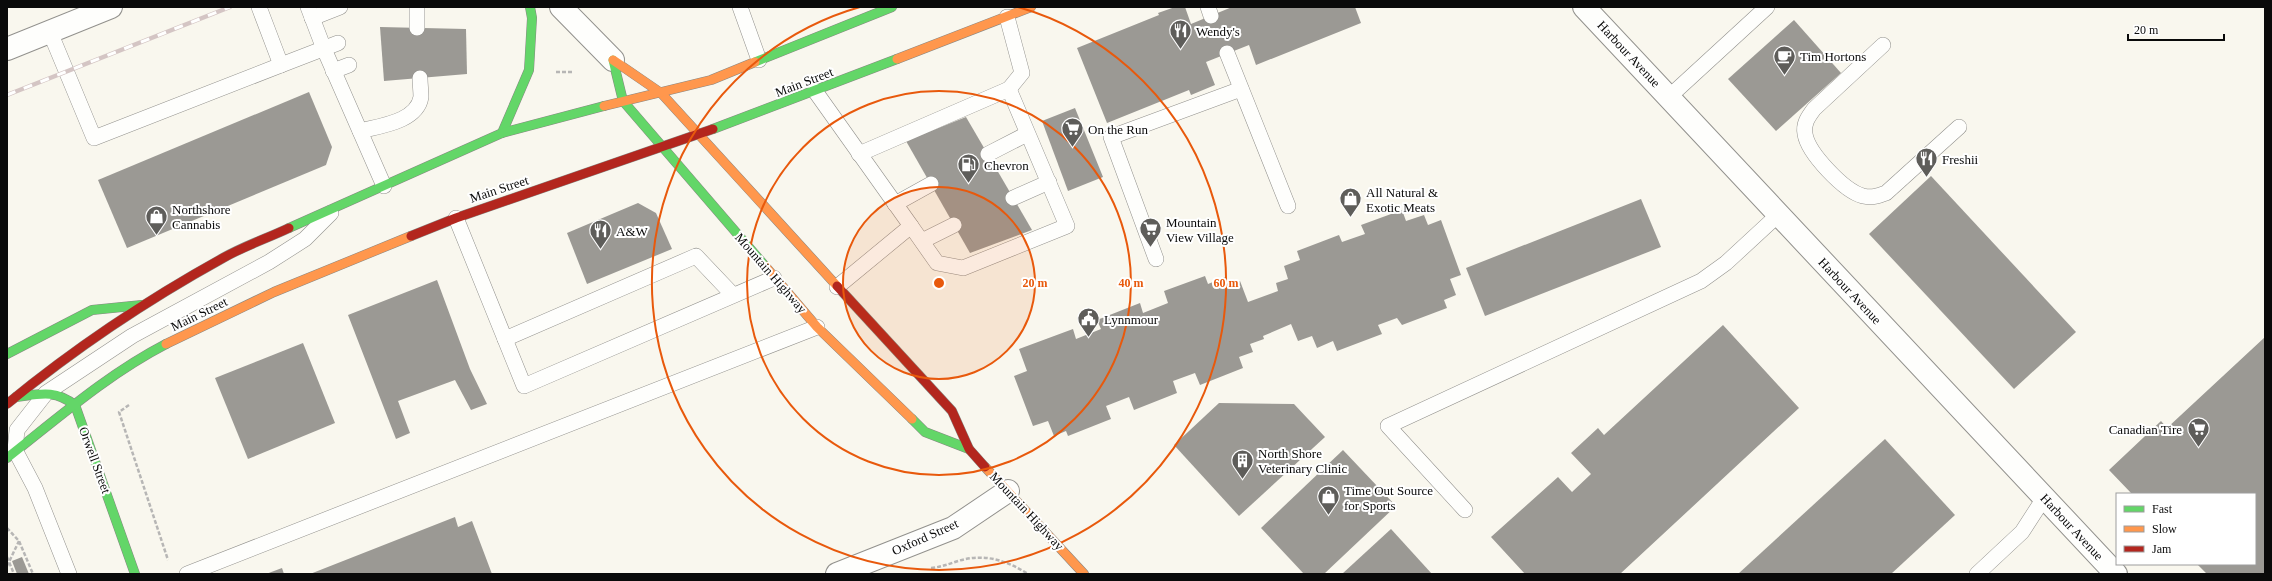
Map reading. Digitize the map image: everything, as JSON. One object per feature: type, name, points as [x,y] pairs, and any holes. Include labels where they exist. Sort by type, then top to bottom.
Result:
[{"type":"main road","points":[[502,133],[529,70],[532,18],[530,7]]},
{"type":"main road","points":[[7,404],[57,363],[142,305],[224,257],[502,133],[623,101],[711,80],[892,7]]},
{"type":"main road","name":"Main Street","points":[[11,454],[74,405],[147,354],[274,292],[456,218],[699,135],[1031,7]]},
{"type":"main road","name":"Mountain Highway","points":[[613,60],[661,93],[952,411],[969,449],[1084,574]]},
{"type":"main road","name":"Mountain Highway","points":[[613,60],[623,101],[666,147],[774,278],[817,327],[925,432],[969,449]]},
{"type":"main road","points":[[7,354],[92,310],[142,305]]},
{"type":"main road","points":[[16,397],[46,393],[63,396],[74,405]]},
{"type":"main road","name":"Orwell Street","points":[[74,405],[89,440],[134,574]]},
{"type":"street","points":[[7,49],[111,7]]},
{"type":"street","name":"Harbour Avenue","points":[[1584,7],[2116,574]]},
{"type":"street","name":"Mountain Highway","points":[[570,10],[613,60]]},
{"type":"street","name":"Oxford Street","points":[[837,574],[953,528],[1008,491]]},
{"type":"lane","points":[[259,7],[282,65]]},
{"type":"lane","points":[[340,7],[310,13],[333,71],[384,186]]},
{"type":"lane","points":[[417,7],[417,28]]},
{"type":"lane","points":[[740,7],[759,60]]},
{"type":"lane","points":[[1669,97],[1767,7]]},
{"type":"lane","points":[[860,154],[1009,89],[1022,73],[1006,16]]},
{"type":"lane","points":[[50,32],[94,138],[338,43]]},
{"type":"lane","points":[[1883,45],[1814,109],[1805,121],[1804,134],[1815,156],[1848,188],[1862,196],[1877,197],[1886,192],[1959,127]]},
{"type":"lane","points":[[1227,54],[1288,206]]},
{"type":"lane","points":[[333,71],[349,65]]},
{"type":"lane","points":[[360,131],[400,120],[413,111],[421,99],[420,78]]},
{"type":"lane","points":[[815,91],[937,262],[963,268],[1067,226],[1009,89]]},
{"type":"lane","points":[[1156,259],[1111,137],[1241,89]]},
{"type":"lane","points":[[988,154],[1028,134]]},
{"type":"lane","points":[[1013,198],[1049,182]]},
{"type":"lane","points":[[895,204],[931,184]]},
{"type":"lane","points":[[69,574],[35,488],[11,454],[17,430],[46,393],[64,383],[132,336],[269,262],[305,239],[337,207]]},
{"type":"lane","points":[[1465,510],[1388,426],[1701,281],[1726,263],[1779,214]]},
{"type":"lane","points":[[456,218],[524,386],[774,278]]},
{"type":"lane","points":[[922,241],[954,225]]},
{"type":"lane","points":[[837,287],[911,226]]},
{"type":"lane","points":[[505,339],[696,256],[733,295]]},
{"type":"lane","points":[[187,574],[817,327]]},
{"type":"lane","points":[[1977,574],[2022,532],[2044,498]]},
{"type":"path","points":[[553,72],[573,72]]},
{"type":"path","points":[[129,405],[119,412],[170,567]]},
{"type":"path","points":[[7,528],[19,541],[33,574]]},
{"type":"path","points":[[8,564],[19,541]]},
{"type":"path","points":[[7,557],[8,564],[14,574]]},
{"type":"path","points":[[924,569],[945,566],[959,561],[990,558],[1009,562],[1028,574]]},
{"type":"building","points":[[1175,7],[1185,7],[1191,24],[1232,7],[1355,7],[1361,23],[1256,65],[1249,45],[1206,62],[1215,85],[1191,95],[1189,90],[1107,123],[1077,48],[1159,15],[1158,13]]},
{"type":"building","name":"Tim Hortons","points":[[1794,20],[1841,73],[1776,131],[1728,79]]},
{"type":"building","points":[[380,27],[466,29],[467,74],[384,81]]},
{"type":"building","points":[[309,92],[332,147],[326,165],[127,248],[98,180]]},
{"type":"building","name":"On the Run","points":[[1075,108],[1103,177],[1068,191],[1042,121]]},
{"type":"building","points":[[966,117],[1032,230],[970,253],[906,141]]},
{"type":"building","points":[[1931,176],[2076,332],[2014,389],[1869,234]]},
{"type":"building","points":[[1641,199],[1661,247],[1485,316],[1466,268]]},
{"type":"building","points":[[638,203],[656,213],[672,249],[587,284],[567,233]]},
{"type":"building","points":[[1402,210],[1406,221],[1424,215],[1428,225],[1441,220],[1461,275],[1450,279],[1456,295],[1444,300],[1447,308],[1402,325],[1397,318],[1378,325],[1382,334],[1337,351],[1333,341],[1317,348],[1312,336],[1298,341],[1291,324],[1263,336],[1264,339],[1250,344],[1253,352],[1239,357],[1243,368],[1200,385],[1195,373],[1173,381],[1177,393],[1134,410],[1129,397],[1106,406],[1111,419],[1068,436],[1066,431],[1054,436],[1048,421],[1033,426],[1014,376],[1027,371],[1019,349],[1073,329],[1076,339],[1101,329],[1097,320],[1140,303],[1143,313],[1168,303],[1164,291],[1205,276],[1208,284],[1225,277],[1228,285],[1240,281],[1248,302],[1278,291],[1276,283],[1288,279],[1284,266],[1300,260],[1297,251],[1339,235],[1342,242],[1365,234],[1361,225]]},
{"type":"building","points":[[437,280],[470,369],[487,404],[471,410],[455,380],[398,401],[410,433],[396,439],[348,315]]},
{"type":"building","points":[[1723,325],[1799,408],[1620,574],[1525,574],[1491,537],[1558,477],[1572,492],[1591,474],[1571,453],[1598,428],[1604,435]]},
{"type":"building","name":"Canadian Tire","points":[[2265,337],[2265,574],[2207,574],[2198,565],[2256,565],[2256,493],[2131,493],[2109,470],[2161,421],[2167,428]]},
{"type":"building","points":[[303,343],[335,423],[248,459],[215,378]]},
{"type":"building","name":"North Shore Veterinary Clinic","points":[[1219,403],[1294,404],[1325,437],[1239,516],[1174,445]]},
{"type":"building","points":[[1885,439],[1955,515],[1891,574],[1738,574]]},
{"type":"building","name":"Time Out Source for Sports","points":[[1343,450],[1396,506],[1324,574],[1304,574],[1261,528]]},
{"type":"building","points":[[455,517],[458,527],[472,521],[492,574],[310,574]]},
{"type":"building","points":[[1391,529],[1432,574],[1342,574]]},
{"type":"building","points":[[22,557],[29,574],[17,574],[12,561]]},
{"type":"building","points":[[282,568],[284,574],[266,574]]},
{"type":"railway","points":[[7,95],[230,7]]},
{"type":"traffic: fast","points":[[502,133],[529,70],[532,18],[530,7]]},
{"type":"traffic: fast","points":[[755,62],[892,7]]},
{"type":"traffic: fast","points":[[713,129],[897,59]]},
{"type":"traffic: fast","points":[[613,60],[623,101],[765,266]]},
{"type":"traffic: fast","points":[[289,228],[502,133],[604,106]]},
{"type":"traffic: fast","points":[[7,354],[92,310],[142,305]]},
{"type":"traffic: fast","points":[[7,458],[64,412],[104,383],[124,369],[166,344]]},
{"type":"traffic: fast","points":[[16,397],[47,394],[60,397],[75,405],[135,574]]},
{"type":"traffic: fast","points":[[912,419],[925,432],[969,449]]},
{"type":"traffic: slow","points":[[897,59],[1031,7]]},
{"type":"traffic: slow","points":[[613,60],[661,93],[837,286]]},
{"type":"traffic: slow","points":[[604,106],[711,80],[755,62]]},
{"type":"traffic: slow","points":[[166,344],[274,292],[411,236]]},
{"type":"traffic: slow","points":[[765,266],[817,327],[912,419]]},
{"type":"traffic: slow","points":[[985,467],[1084,574]]},
{"type":"traffic: jam","points":[[411,236],[456,218],[713,129]]},
{"type":"traffic: jam","points":[[7,404],[58,364],[139,308],[231,254],[289,228]]},
{"type":"traffic: jam","points":[[837,286],[952,411],[969,449],[985,467]]},
{"type":"place","name":"Wendy's","points":[[1180,50]]},
{"type":"place","name":"Tim Hortons","points":[[1785,76]]},
{"type":"place","name":"On the Run","points":[[1072,148]]},
{"type":"place","name":"Freshii","points":[[1927,178]]},
{"type":"place","name":"Chevron","points":[[969,184]]},
{"type":"place","name":"All Natural & Exotic Meats","points":[[1351,218]]},
{"type":"place","name":"Northshore Cannabis","points":[[157,236]]},
{"type":"place","name":"Mountain View Village","points":[[1151,248]]},
{"type":"place","name":"A&W","points":[[601,250]]},
{"type":"place","name":"Lynnmour","points":[[1089,338]]},
{"type":"place","name":"Canadian Tire","points":[[2198,448]]},
{"type":"place","name":"North Shore Veterinary Clinic","points":[[1242,480]]},
{"type":"place","name":"Time Out Source for Sports","points":[[1328,516]]}]
